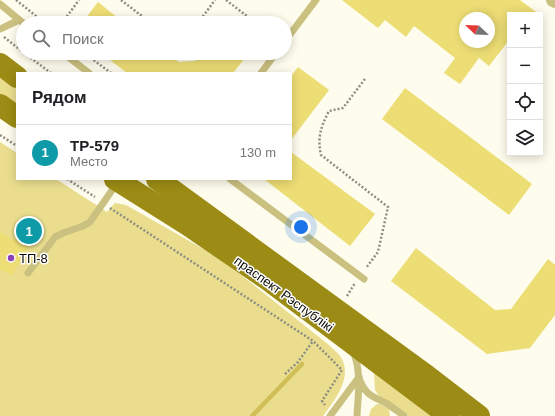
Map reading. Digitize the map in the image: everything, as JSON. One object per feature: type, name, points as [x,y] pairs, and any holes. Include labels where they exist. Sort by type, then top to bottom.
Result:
[{"type":"main road","points":[[0,64],[16,76]]},
{"type":"main road","points":[[0,105],[16,116]]},
{"type":"main road","name":"праспект Рэспублікі","points":[[116,180],[267,279],[449,416]]},
{"type":"main road","name":"праспект Рэспублікі","points":[[157,180],[427,376],[479,416]]},
{"type":"lane","points":[[292,32],[316,0]]},
{"type":"lane","points":[[0,4],[16,18]]},
{"type":"lane","points":[[0,30],[16,24]]},
{"type":"lane","points":[[71,60],[88,72]]},
{"type":"lane","points":[[262,72],[271,60]]},
{"type":"lane","points":[[28,273],[55,237],[90,222],[116,180]]},
{"type":"lane","points":[[231,180],[362,278]]},
{"type":"lane","points":[[344,338],[356,357],[361,384],[369,395],[387,404],[404,416]]},
{"type":"lane","points":[[331,414],[359,376]]},
{"type":"lane","points":[[357,416],[359,376]]},
{"type":"path","points":[[16,0],[36,16]]},
{"type":"path","points":[[67,16],[79,0]]},
{"type":"path","points":[[120,0],[142,16]]},
{"type":"path","points":[[203,16],[215,0]]},
{"type":"path","points":[[226,0],[247,16]]},
{"type":"path","points":[[0,35],[16,47]]},
{"type":"path","points":[[33,60],[49,72]]},
{"type":"path","points":[[93,60],[109,72]]},
{"type":"path","points":[[346,297],[362,278],[378,252],[388,207],[321,155],[319,146],[322,125],[329,111],[343,108],[365,79]]},
{"type":"path","points":[[0,135],[16,145]]},
{"type":"path","points":[[68,180],[313,341],[342,370],[322,401],[331,414]]},
{"type":"path","points":[[285,374],[298,362],[313,341]]},
{"type":"shaded area","points":[[0,75],[16,87],[16,105],[0,94]]},
{"type":"shaded area","points":[[0,142],[16,152],[16,180],[58,180],[107,212],[115,203],[126,205],[221,259],[329,345],[340,356],[344,364],[344,380],[341,388],[333,403],[323,416],[0,416]]},
{"type":"shaded area","points":[[374,373],[441,416],[409,416],[397,406],[379,396],[375,390]]},
{"type":"shaded area","points":[[377,404],[389,409],[390,416],[369,416],[371,409]]},
{"type":"building","points":[[342,0],[520,0],[536,12],[507,12],[507,43],[489,66],[479,58],[460,84],[444,73],[455,58],[414,26],[406,37],[385,20],[378,28]]},
{"type":"building","points":[[98,2],[115,16],[87,16]]},
{"type":"building","points":[[110,60],[176,60],[179,62],[196,60],[243,60],[234,72],[126,72]]},
{"type":"building","points":[[298,67],[329,90],[292,139],[292,75]]},
{"type":"building","points":[[405,88],[532,184],[509,215],[382,119]]},
{"type":"building","points":[[292,153],[375,214],[350,246],[265,180],[292,180]]},
{"type":"building","name":"ТП-8","points":[[25,219],[41,228],[32,243],[31,242],[12,276],[0,269],[0,232],[13,240]]},
{"type":"building","points":[[416,248],[495,310],[511,309],[548,259],[555,265],[555,315],[530,348],[487,354],[391,281]]},
{"type":"waterway","points":[[252,416],[302,364]]},
{"type":"place","name":"ТР-579","points":[[29,231]]},
{"type":"place","name":"ТП-8","points":[[11,258]]}]
